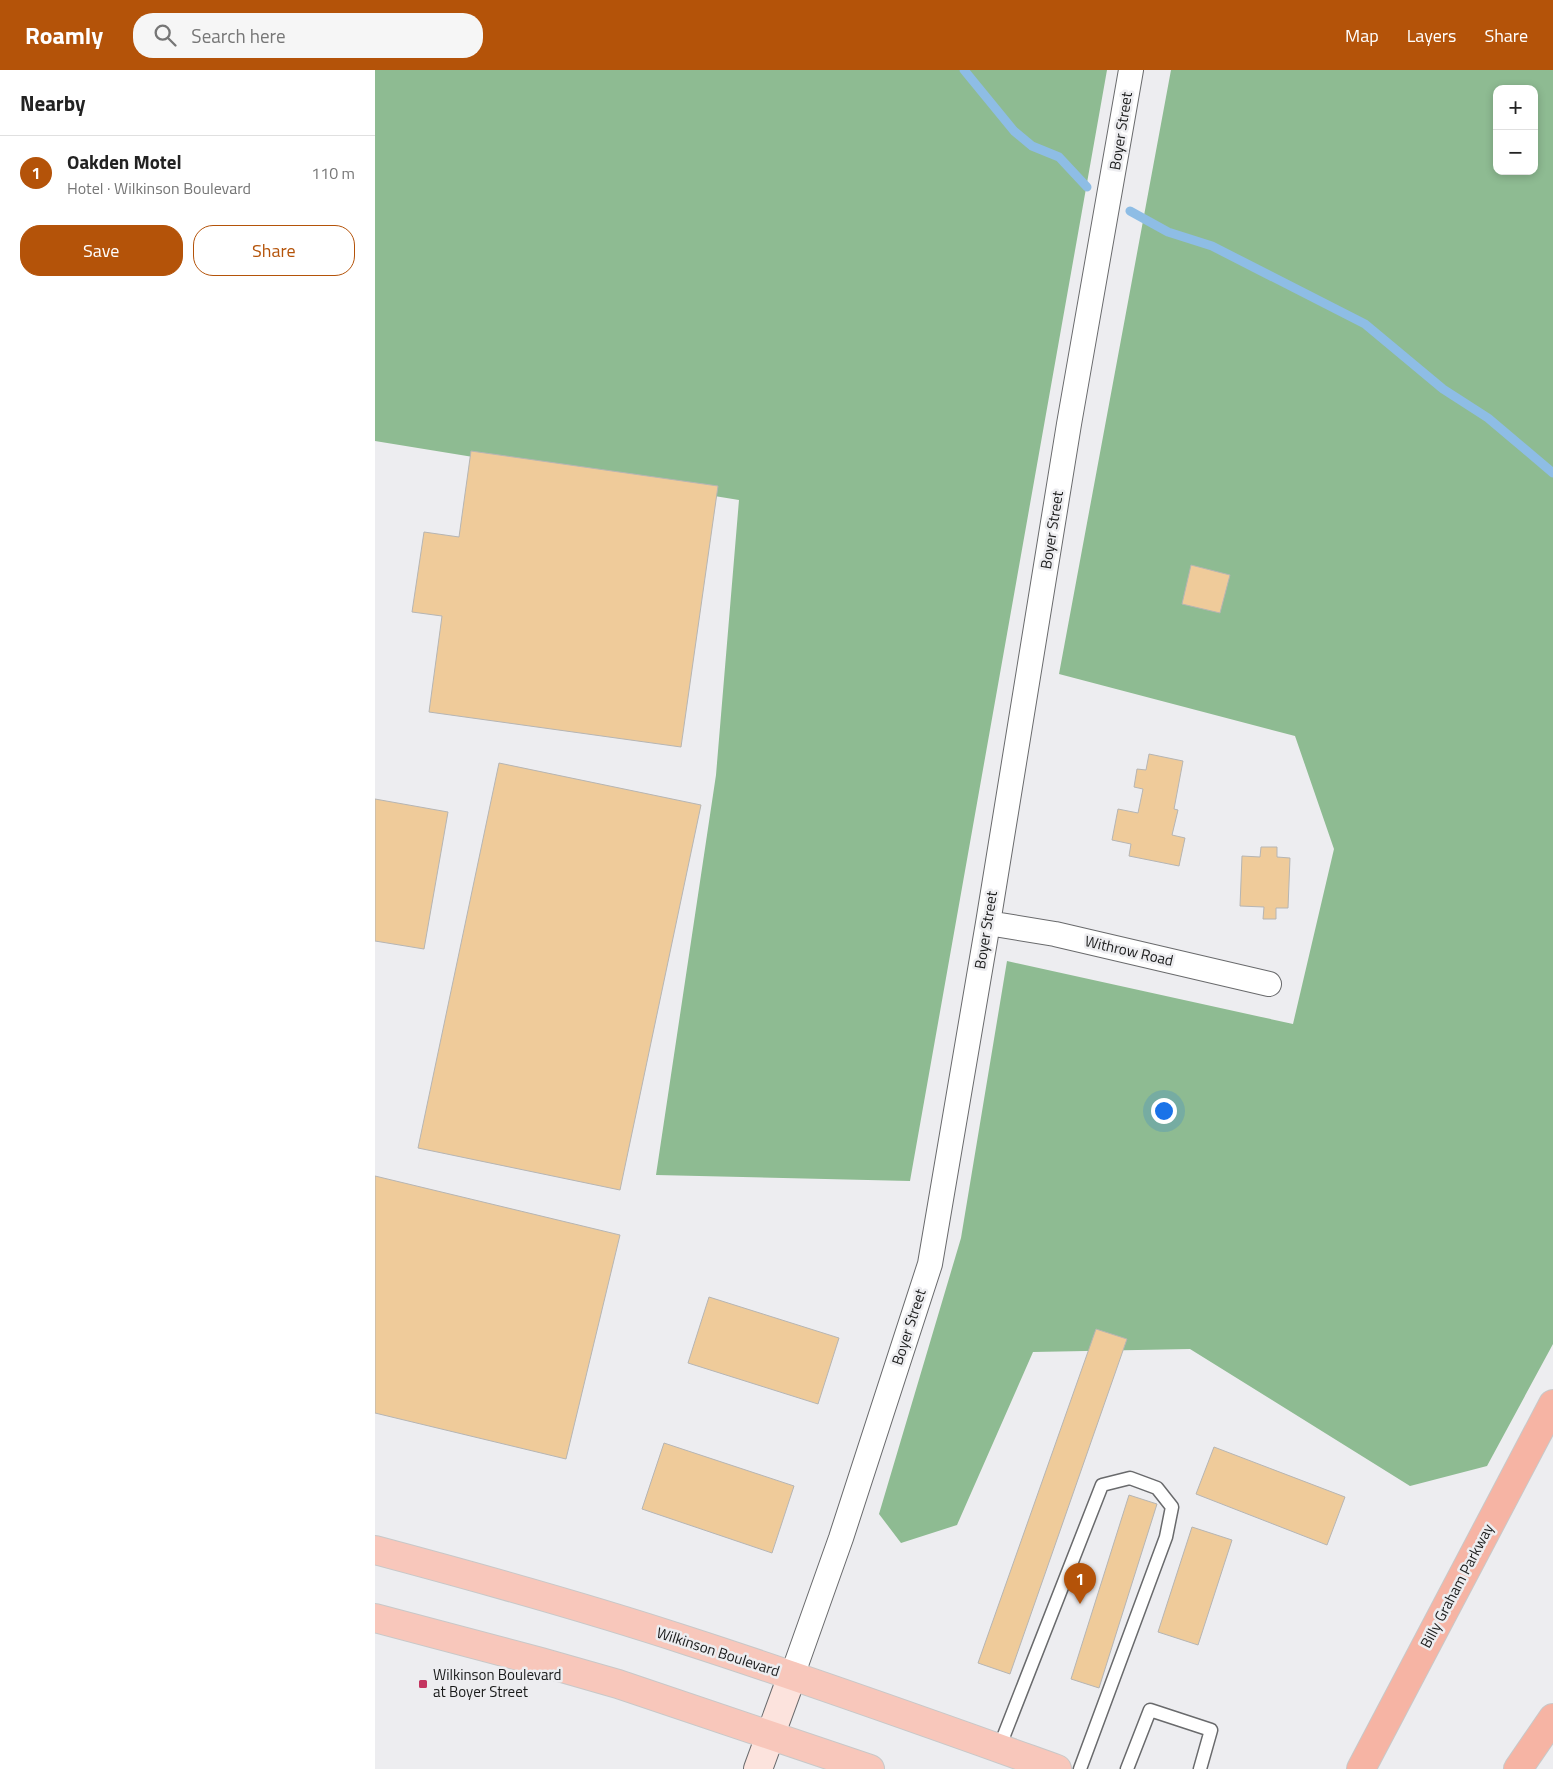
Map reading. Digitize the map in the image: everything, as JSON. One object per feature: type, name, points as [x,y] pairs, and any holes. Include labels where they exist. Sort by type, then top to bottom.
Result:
[{"type":"highway","name":"Billy Graham Parkway","points":[[1361,1769],[1553,1404]]},
{"type":"highway","points":[[1518,1769],[1553,1718]]},
{"type":"main road","name":"Wilkinson Boulevard","points":[[375,1550],[521,1590],[687,1640],[1057,1769]]},
{"type":"main road","points":[[375,1618],[608,1682],[870,1769]]},
{"type":"main road","name":"Boyer Street","points":[[759,1769],[792,1676]]},
{"type":"street","name":"Boyer Street","points":[[792,1676],[841,1538],[930,1264],[1069,424],[1131,70]]},
{"type":"street","name":"Withrow Road","points":[[987,923],[1055,934],[1269,984]]},
{"type":"lane","points":[[999,1748],[1102,1485],[1130,1478],[1157,1488],[1173,1508],[1166,1537],[1080,1769]]},
{"type":"lane","points":[[1127,1769],[1150,1710],[1211,1730],[1200,1769]]},
{"type":"green space","points":[[375,70],[1107,70],[910,1181],[656,1175],[716,775],[739,500],[375,441]]},
{"type":"green space","points":[[1171,70],[1553,70],[1553,1344],[1487,1466],[1410,1486],[1190,1349],[1033,1352],[957,1525],[901,1543],[879,1514],[961,1238],[1007,961],[1293,1024],[1334,849],[1295,736],[1059,674]]},
{"type":"building","points":[[471,451],[718,486],[681,747],[429,712],[442,616],[412,612],[424,532],[459,537]]},
{"type":"building","points":[[1191,565],[1230,575],[1220,613],[1182,604]]},
{"type":"building","points":[[1149,754],[1183,761],[1174,809],[1178,810],[1172,835],[1185,838],[1179,866],[1129,856],[1131,844],[1112,840],[1118,809],[1138,813],[1143,789],[1134,787],[1137,769],[1146,770]]},
{"type":"building","points":[[499,763],[701,805],[620,1190],[418,1148]]},
{"type":"building","points":[[375,799],[448,812],[424,949],[375,941]]},
{"type":"building","points":[[1261,847],[1277,847],[1277,857],[1290,858],[1288,908],[1276,908],[1276,919],[1263,919],[1264,907],[1240,906],[1242,856],[1260,857]]},
{"type":"building","points":[[375,1176],[620,1235],[566,1459],[375,1413]]},
{"type":"building","points":[[709,1297],[839,1338],[818,1404],[688,1363]]},
{"type":"building","points":[[1096,1329],[1127,1339],[1010,1674],[978,1663]]},
{"type":"building","points":[[664,1443],[794,1486],[772,1553],[642,1509]]},
{"type":"building","points":[[1214,1447],[1345,1497],[1327,1545],[1196,1494]]},
{"type":"building","points":[[1129,1495],[1157,1504],[1099,1688],[1071,1679]]},
{"type":"building","points":[[1192,1527],[1232,1540],[1198,1645],[1158,1632]]},
{"type":"waterway","points":[[964,70],[1014,131],[1032,146],[1059,157],[1087,187]]},
{"type":"waterway","points":[[1130,211],[1168,232],[1212,246],[1365,324],[1443,389],[1488,418],[1553,473]]},
{"type":"place","name":"Oakden Motel","points":[[1080,1604]]},
{"type":"place","name":"Wilkinson Boulevard at Boyer Street","points":[[423,1684]]}]
